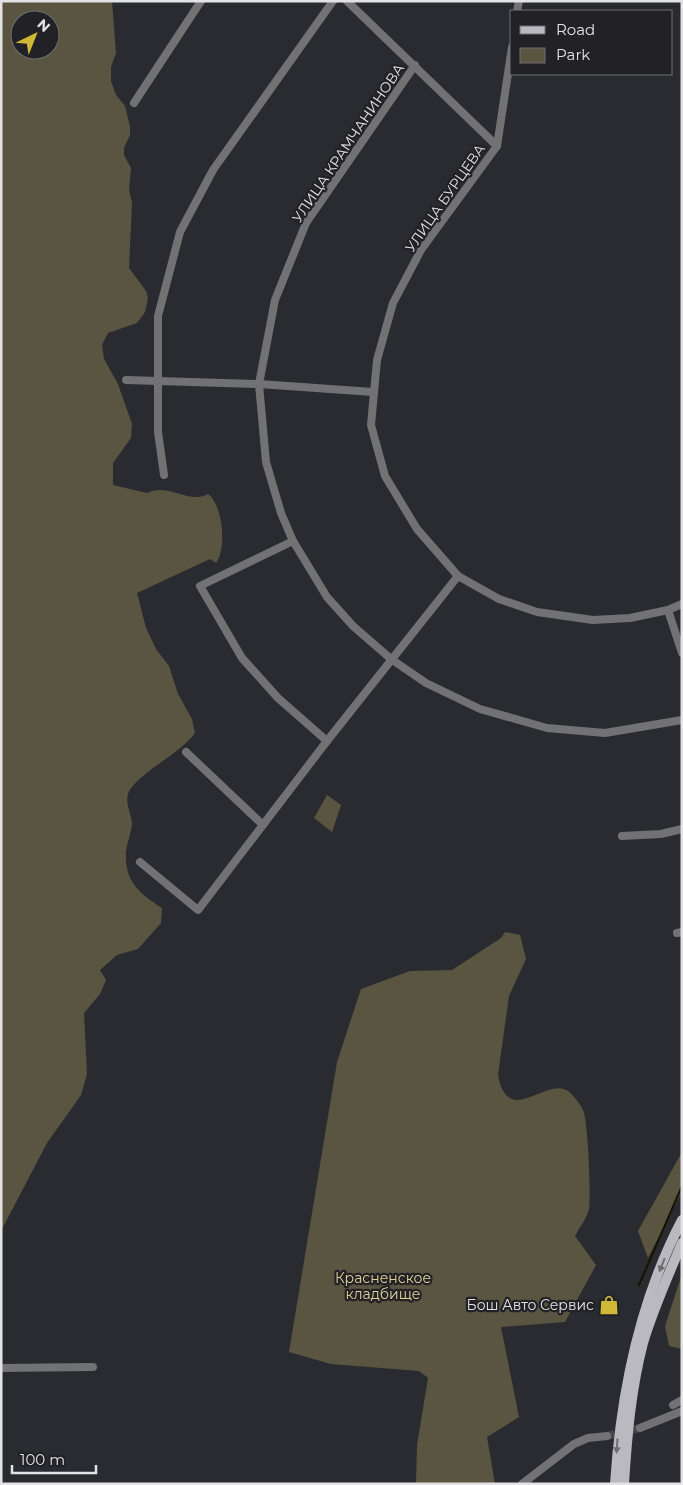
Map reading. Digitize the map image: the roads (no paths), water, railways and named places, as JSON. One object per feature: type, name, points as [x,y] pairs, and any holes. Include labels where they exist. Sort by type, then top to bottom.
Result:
[{"type":"main road","points":[[615,1484],[618,1430],[636,1340],[647,1302],[682,1220]]},
{"type":"main road","points":[[624,1484],[627,1431],[634,1382],[643,1342],[682,1243]]},
{"type":"street","points":[[164,475],[158,432],[158,316],[180,232],[213,170],[333,1]]},
{"type":"street","points":[[347,1],[497,146]]},
{"type":"street","points":[[134,103],[199,2]]},
{"type":"street","name":"УЛИЦА БУРЦЕВА","points":[[510,60],[497,146],[421,250],[393,303],[377,360],[371,426],[385,476],[417,528],[458,576],[499,599],[537,612],[593,620],[630,618],[668,610],[682,604]]},
{"type":"street","name":"УЛИЦА КРАМЧАНИНОВА","points":[[415,65],[306,223],[275,300],[259,384],[266,462],[281,513],[293,541],[327,597],[353,626],[391,659],[426,684],[480,709],[547,728],[606,733],[682,720]]},
{"type":"street","points":[[126,380],[259,384],[373,392]]},
{"type":"street","points":[[293,541],[200,586],[242,658],[278,698],[327,741]]},
{"type":"street","points":[[140,862],[198,910],[327,741],[458,576]]},
{"type":"street","points":[[668,610],[682,653]]},
{"type":"street","points":[[186,752],[263,825]]},
{"type":"street","points":[[622,836],[661,834],[682,829]]},
{"type":"street","points":[[1,1368],[93,1367]]},
{"type":"street","points":[[673,1405],[682,1400]]},
{"type":"street","points":[[640,1428],[682,1411]]},
{"type":"street","points":[[522,1484],[574,1444],[588,1438],[607,1436]]},
{"type":"waterway","points":[[639,1285],[682,1186]]},
{"type":"tunnel","points":[[607,1436],[640,1428]]},
{"type":"place","name":"Бош Авто Сервис","points":[[609,1305]]},
{"type":"park label","name":"Красненское кладбище","points":[[383,1286]]}]
